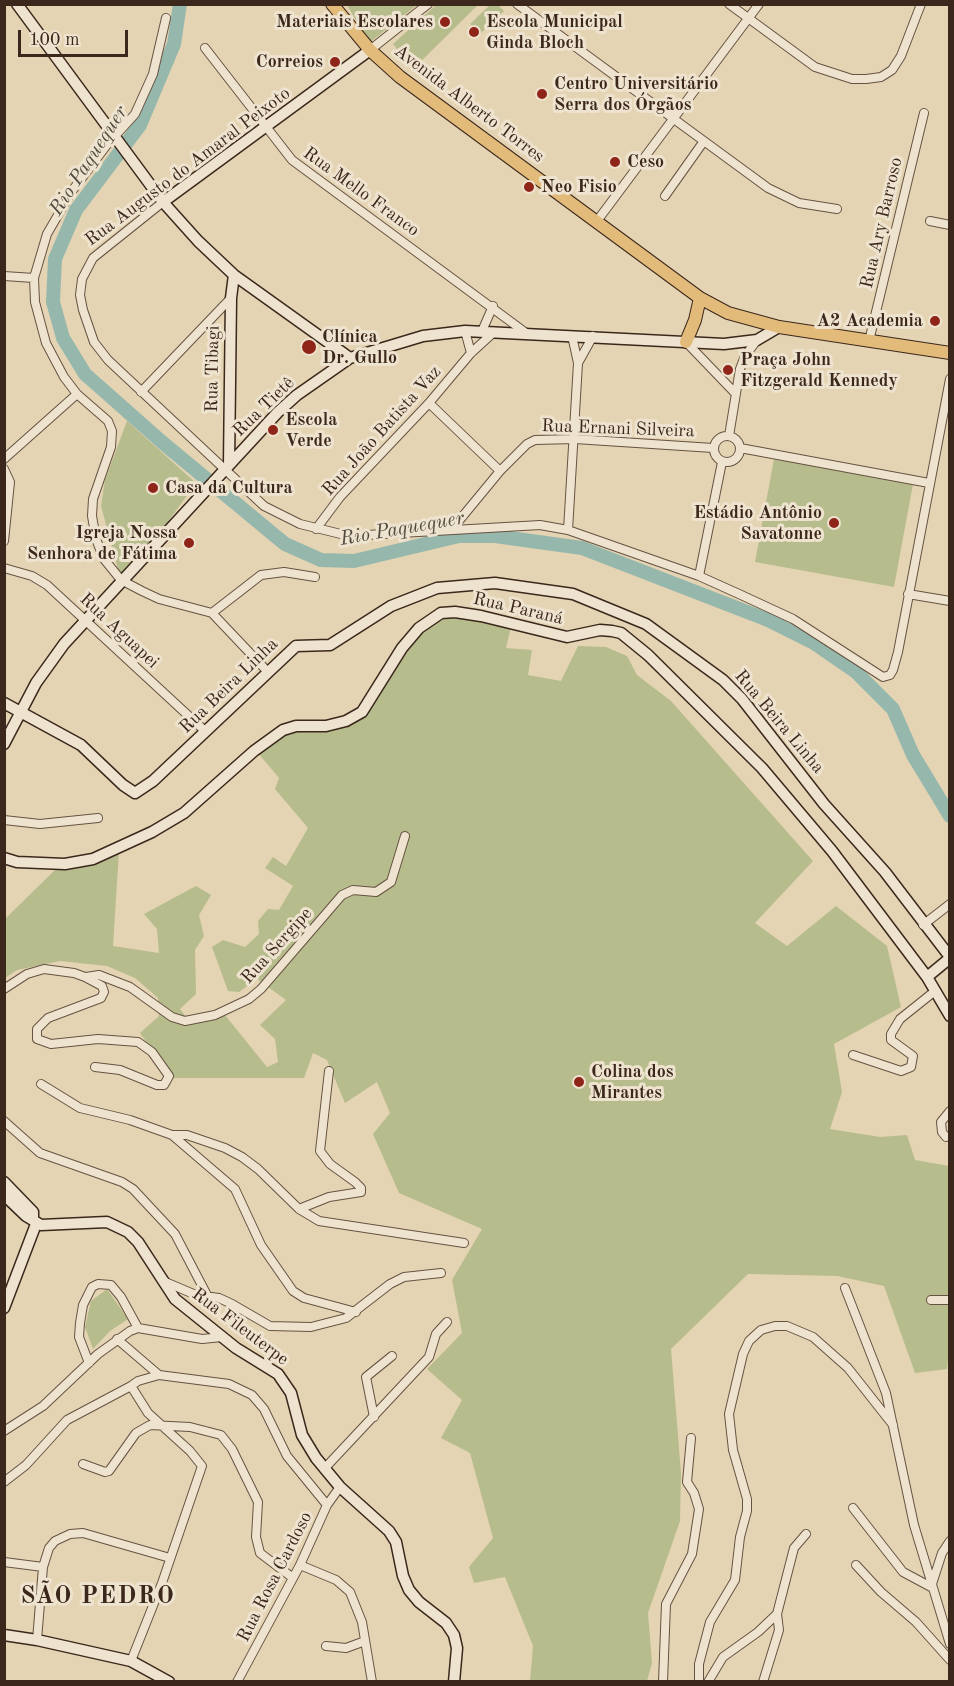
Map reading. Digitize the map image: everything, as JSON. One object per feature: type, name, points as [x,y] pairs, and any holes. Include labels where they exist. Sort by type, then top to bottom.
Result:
[{"type":"main road","name":"Avenida Alberto Torres","points":[[332,4],[366,46],[470,131],[700,298],[728,313],[779,327],[948,354]]},
{"type":"main road","points":[[686,342],[693,329],[700,298]]},
{"type":"street","points":[[17,4],[118,137],[163,202],[234,275],[350,358]]},
{"type":"street","name":"Rua Augusto do Amaral Peixoto","points":[[428,4],[366,46],[266,129],[163,202],[93,258],[82,279],[80,295],[82,310],[94,342],[108,360],[264,506],[300,524],[316,529],[349,536],[453,528],[540,525],[568,530],[699,576],[793,619],[883,677],[890,675],[896,663],[908,594]]},
{"type":"street","points":[[517,4],[673,120],[783,197],[799,203],[837,209]]},
{"type":"street","points":[[729,4],[815,67],[852,79],[880,77],[892,70],[901,56],[921,4]]},
{"type":"street","points":[[597,221],[759,4]]},
{"type":"street","points":[[166,18],[153,74],[135,114],[72,191],[53,222],[39,254],[34,278],[35,302],[46,343],[64,377],[77,394],[108,421],[112,431],[111,447],[93,499],[92,516],[104,560],[121,580],[159,599],[212,613],[267,671]]},
{"type":"street","name":"Rua Mello Franco","points":[[205,48],[292,160],[493,306],[526,333]]},
{"type":"street","name":"Rua Ary Barroso","points":[[869,341],[924,113]]},
{"type":"street","points":[[665,196],[704,141]]},
{"type":"street","points":[[930,221],[950,225]]},
{"type":"street","name":"Rua Tibagi","points":[[223,470],[234,275]]},
{"type":"street","points":[[4,276],[34,278]]},
{"type":"street","points":[[141,392],[231,298]]},
{"type":"street","points":[[482,331],[493,306]]},
{"type":"street","name":"Rua Tietê","points":[[4,744],[49,662],[85,620],[223,470],[297,395],[350,358],[423,336],[465,331],[724,344],[757,340],[779,327]]},
{"type":"street","points":[[465,331],[471,353]]},
{"type":"street","name":"Rua João Batista Vaz","points":[[316,529],[340,497],[429,403],[471,353],[495,331]]},
{"type":"street","points":[[568,530],[578,363],[572,336]]},
{"type":"street","points":[[578,363],[593,336]]},
{"type":"street","points":[[729,436],[735,393],[745,356],[757,340]]},
{"type":"street","points":[[686,342],[735,393]]},
{"type":"street","points":[[950,379],[908,594],[950,601]]},
{"type":"street","points":[[4,459],[77,394]]},
{"type":"street","points":[[429,403],[500,471]]},
{"type":"street","points":[[729,436],[735,438],[740,448],[735,460],[722,462],[715,456],[713,448],[717,440],[729,436]]},
{"type":"street","name":"Rua Ernani Silveira","points":[[453,528],[500,471],[527,444],[535,440],[575,439],[713,448]]},
{"type":"street","points":[[740,448],[929,483]]},
{"type":"street","points":[[699,576],[722,462]]},
{"type":"street","points":[[4,469],[10,482],[10,502],[4,541]]},
{"type":"street","name":"Rua Aguapei","points":[[4,568],[39,580],[205,731]]},
{"type":"street","points":[[212,613],[261,575],[284,572],[315,577]]},
{"type":"street","name":"Rua Beira Linha","points":[[21,711],[81,745],[131,791],[139,791],[153,781],[296,646],[330,645],[391,606],[437,588],[462,584],[495,583],[546,588],[587,598],[646,624],[723,680],[742,699],[825,804],[885,872],[923,926],[950,958]]},
{"type":"street","name":"Rua Paraná","points":[[4,858],[17,862],[65,864],[93,859],[152,832],[184,813],[254,751],[283,730],[296,726],[326,726],[346,721],[362,712],[402,648],[419,628],[441,613],[455,612],[482,616],[567,637],[600,630],[612,631],[621,633],[648,655],[762,768],[838,859],[927,977],[950,1016]]},
{"type":"street","points":[[4,704],[21,711]]},
{"type":"street","points":[[4,820],[40,824],[98,819]]},
{"type":"street","name":"Rua Sergipe","points":[[4,989],[16,979],[36,971],[55,969],[85,977],[99,975],[130,987],[172,1017],[185,1021],[215,1015],[249,999],[261,989],[342,895],[353,890],[376,892],[391,882],[405,836]]},
{"type":"street","points":[[923,926],[950,904]]},
{"type":"street","points":[[927,977],[950,958]]},
{"type":"street","points":[[85,977],[102,986],[104,992],[101,998],[48,1018],[37,1029],[38,1039],[51,1044],[98,1039],[138,1042],[152,1052],[169,1076],[164,1085],[157,1085],[120,1070],[95,1067]]},
{"type":"street","points":[[853,1055],[900,1071],[911,1066],[913,1056],[891,1040],[891,1034],[900,1019],[935,991]]},
{"type":"street","points":[[298,1209],[329,1197],[361,1192],[361,1188],[330,1164],[320,1151],[329,1071]]},
{"type":"street","points":[[41,1084],[80,1108],[130,1120],[172,1135],[187,1135],[225,1148],[258,1169],[298,1209],[333,1225],[464,1242]]},
{"type":"street","points":[[946,1137],[942,1132],[941,1122],[950,1111]]},
{"type":"street","points":[[4,1121],[40,1153],[115,1179],[133,1189],[175,1234],[208,1297]]},
{"type":"street","points":[[172,1135],[235,1189],[261,1245],[294,1291],[304,1298],[356,1312]]},
{"type":"street","points":[[4,1182],[33,1212],[35,1222],[4,1308]]},
{"type":"street","points":[[4,1195],[35,1222]]},
{"type":"street","name":"Rua Fileuterpe","points":[[35,1222],[53,1226],[107,1222],[117,1226],[138,1242],[175,1299],[222,1338],[284,1380],[291,1393],[302,1435],[340,1487],[389,1531],[396,1542],[403,1576],[409,1590],[446,1623],[454,1635],[457,1648],[454,1682]]},
{"type":"street","points":[[163,1281],[208,1297],[219,1298],[259,1321],[285,1328],[332,1323],[356,1312],[390,1284],[404,1277],[441,1272]]},
{"type":"street","points":[[89,1363],[79,1337],[83,1305],[92,1287],[105,1284],[115,1289],[138,1328]]},
{"type":"street","points":[[845,1288],[886,1393],[914,1525],[950,1644]]},
{"type":"street","points":[[931,1300],[950,1300]]},
{"type":"street","points":[[324,1468],[429,1357],[436,1334],[447,1322]]},
{"type":"street","points":[[699,1682],[699,1664],[710,1622],[735,1580],[740,1537],[747,1511],[744,1488],[733,1450],[729,1414],[748,1341],[761,1330],[775,1326],[787,1326],[813,1337],[848,1368],[893,1425]]},
{"type":"street","points":[[4,1431],[43,1406],[117,1339],[138,1328],[183,1338],[222,1338]]},
{"type":"street","points":[[117,1339],[159,1375]]},
{"type":"street","points":[[374,1416],[366,1377],[392,1356]]},
{"type":"street","points":[[4,1482],[26,1465],[67,1420],[138,1380],[159,1375],[228,1384],[252,1395],[264,1409],[287,1456],[327,1505]]},
{"type":"street","points":[[131,1386],[148,1413],[195,1457],[202,1467],[131,1661]]},
{"type":"street","points":[[83,1464],[105,1472],[109,1471],[136,1433],[150,1425],[212,1431],[227,1440],[258,1502],[257,1546],[263,1557],[293,1578]]},
{"type":"street","points":[[663,1682],[666,1604],[692,1554],[699,1509],[694,1493],[687,1482],[691,1438]]},
{"type":"street","name":"Rua Rosa Cardoso","points":[[237,1682],[300,1565],[327,1505],[340,1487]]},
{"type":"street","points":[[853,1508],[903,1572],[931,1587]]},
{"type":"street","points":[[37,1640],[44,1567],[49,1548],[54,1541],[70,1534],[98,1536],[170,1558]]},
{"type":"street","points":[[762,1682],[779,1630],[777,1614],[794,1548],[806,1534]]},
{"type":"street","points":[[931,1587],[942,1553],[950,1541]]},
{"type":"street","points":[[4,1562],[44,1567]]},
{"type":"street","points":[[300,1565],[346,1587],[362,1622],[372,1682]]},
{"type":"street","points":[[856,1565],[916,1622],[950,1660]]},
{"type":"street","points":[[708,1682],[723,1657],[758,1632],[777,1614]]},
{"type":"street","points":[[4,1635],[131,1661],[169,1682]]},
{"type":"street","points":[[326,1646],[346,1648],[365,1641]]},
{"type":"green space","points":[[347,5],[417,5],[369,43]]},
{"type":"green space","points":[[436,5],[478,5],[413,69],[393,44]]},
{"type":"green space","points":[[490,5],[498,5],[504,11],[480,34],[470,24]]},
{"type":"green space","points":[[127,421],[196,483],[136,566],[121,580],[101,506],[105,480]]},
{"type":"green space","name":"Estádio Antônio Savatonne","points":[[774,459],[913,484],[894,587],[755,562]]},
{"type":"green space","points":[[450,615],[511,627],[506,648],[532,650],[528,675],[561,681],[578,646],[606,647],[627,656],[637,675],[671,701],[813,861],[755,923],[787,946],[836,906],[887,946],[901,1007],[834,1044],[842,1092],[830,1129],[880,1137],[907,1135],[915,1160],[949,1166],[950,1341],[947,1369],[915,1373],[884,1286],[837,1276],[748,1274],[671,1349],[681,1473],[680,1521],[648,1613],[652,1663],[647,1681],[530,1681],[533,1646],[505,1577],[474,1583],[469,1567],[493,1538],[470,1453],[441,1438],[462,1400],[427,1369],[462,1333],[452,1280],[482,1229],[399,1193],[373,1134],[390,1113],[377,1082],[345,1103],[327,1060],[313,1053],[304,1078],[172,1078],[140,1033],[159,1016],[158,998],[135,978],[107,966],[60,961],[17,970],[5,978],[5,919],[58,867],[119,851],[113,946],[159,953],[157,929],[144,914],[196,886],[211,895],[199,915],[204,936],[195,950],[196,994],[180,1009],[186,1017],[197,1017],[220,1009],[267,1067],[278,1062],[275,1039],[260,1025],[286,1000],[257,979],[239,992],[228,991],[212,947],[223,940],[245,947],[259,934],[258,921],[268,909],[279,910],[293,886],[265,868],[273,857],[286,866],[308,828],[275,789],[279,778],[258,753],[285,732],[345,718],[362,708],[421,632],[433,620]]},
{"type":"green space","points":[[107,1289],[128,1319],[110,1331],[93,1349],[85,1327],[91,1301]]},
{"type":"waterway","name":"Rio Paquequer","points":[[180,4],[174,44],[140,125],[76,210],[55,259],[53,302],[63,338],[85,374],[163,443],[285,544],[321,560],[354,561],[459,536],[495,536],[582,548],[768,620],[814,643],[856,672],[893,709],[913,755],[950,816]]},
{"type":"place","name":"Materiais Escolares","points":[[445,22]]},
{"type":"place","name":"Escola Municipal Ginda Bloch","points":[[474,32]]},
{"type":"place","name":"Correios","points":[[335,62]]},
{"type":"place","name":"Centro Universitário Serra dos Órgãos","points":[[542,94]]},
{"type":"place","name":"Ceso","points":[[615,162]]},
{"type":"place","name":"Neo Fisio","points":[[529,187]]},
{"type":"place","name":"A2 Academia","points":[[935,321]]},
{"type":"place","name":"Clínica Dr. Gullo","points":[[309,347]]},
{"type":"place","name":"Praça John Fitzgerald Kennedy","points":[[728,370]]},
{"type":"place","name":"Escola Verde","points":[[273,430]]},
{"type":"place","name":"Casa da Cultura","points":[[153,488]]},
{"type":"place","name":"Estádio Antônio Savatonne","points":[[834,523]]},
{"type":"place","name":"Igreja Nossa Senhora de Fátima","points":[[189,543]]},
{"type":"place","name":"Colina dos Mirantes","points":[[579,1082]]},
{"type":"district","name":"SÃO PEDRO","points":[[98,1597]]}]
